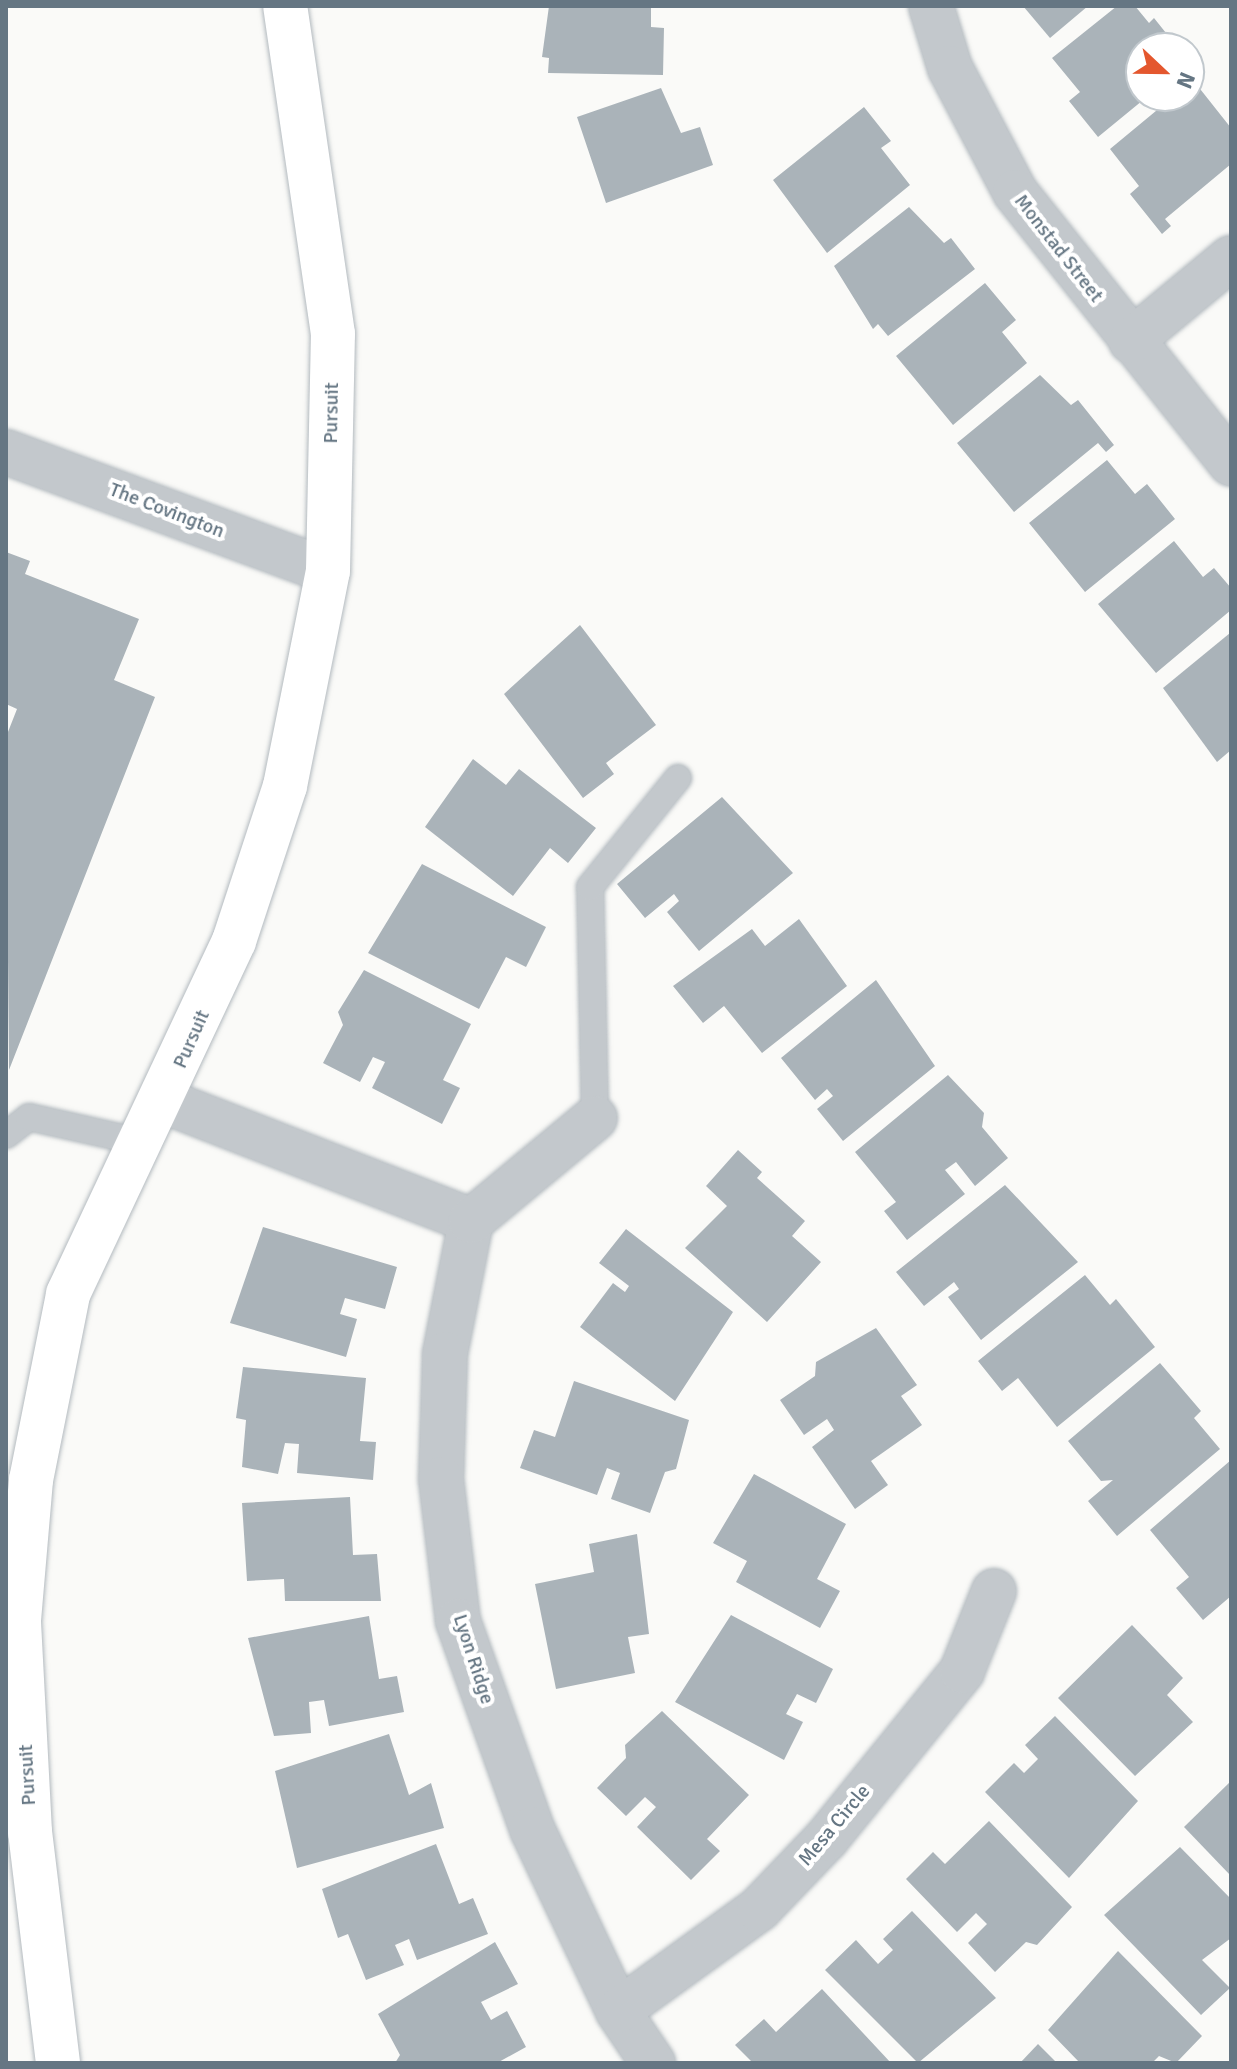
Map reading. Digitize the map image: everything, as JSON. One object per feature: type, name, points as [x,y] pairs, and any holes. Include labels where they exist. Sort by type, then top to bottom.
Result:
[{"type":"street","name":"Pursuit","points":[[58,2063],[30,1832],[12,1618],[31,1480],[68,1294],[164,1101],[234,941],[285,786],[328,571],[333,334],[285,6]]},
{"type":"street","name":"Monstad Street","points":[[931,6],[950,68],[1015,192],[1231,464]]},
{"type":"street","points":[[1131,341],[1231,258]]},
{"type":"street","name":"The Covington","points":[[6,452],[328,571]]},
{"type":"street","points":[[164,1101],[471,1221],[595,1118]]},
{"type":"street","name":"Lyon Ridge","points":[[471,1221],[445,1369],[441,1479],[458,1621],[532,1829],[618,2011],[653,2063]]},
{"type":"street","name":"Mesa Circle","points":[[618,2011],[759,1909],[827,1838],[962,1671],[994,1591]]},
{"type":"lane","points":[[595,1118],[590,887],[678,778]]},
{"type":"lane","points":[[6,1135],[29,1117],[141,1142]]},
{"type":"building","points":[[549,6],[651,6],[651,27],[664,28],[663,75],[548,73],[549,58],[542,57]]},
{"type":"building","points":[[1023,6],[1088,6],[1050,38]]},
{"type":"building","points":[[1117,6],[1135,6],[1149,23],[1154,18],[1165,32],[1125,32],[1125,112],[1128,112],[1098,137],[1069,101],[1080,92],[1052,58]]},
{"type":"building","points":[[661,88],[681,133],[700,127],[713,165],[606,203],[577,117]]},
{"type":"building","points":[[1205,95],[1231,128],[1231,164],[1165,219],[1171,226],[1162,234],[1130,194],[1139,186],[1110,149],[1155,112],[1205,112]]},
{"type":"building","points":[[864,107],[891,141],[881,148],[910,185],[827,253],[773,180]]},
{"type":"building","points":[[909,207],[944,243],[951,238],[975,269],[888,336],[878,324],[873,329],[834,266]]},
{"type":"building","points":[[985,283],[1016,320],[1002,332],[1027,363],[953,425],[896,356]]},
{"type":"building","points":[[1040,375],[1071,405],[1078,400],[1114,445],[1106,452],[1098,443],[1014,512],[957,443]]},
{"type":"building","points":[[1107,460],[1135,494],[1147,484],[1175,519],[1085,592],[1029,523]]},
{"type":"building","points":[[1174,541],[1203,577],[1214,568],[1231,588],[1231,610],[1156,673],[1098,604]]},
{"type":"building","points":[[6,552],[30,561],[25,574],[139,619],[114,680],[155,697],[9,1070],[6,737],[17,709],[6,704]]},
{"type":"building","points":[[580,625],[656,725],[606,763],[614,774],[583,798],[504,694]]},
{"type":"building","points":[[1230,633],[1231,750],[1217,762],[1163,688]]},
{"type":"building","points":[[473,759],[506,785],[519,769],[596,828],[568,863],[550,848],[513,896],[425,827]]},
{"type":"building","points":[[722,797],[793,873],[699,951],[667,912],[679,901],[674,894],[645,918],[617,884]]},
{"type":"building","points":[[422,864],[546,927],[526,967],[506,957],[479,1009],[368,953]]},
{"type":"building","points":[[799,919],[847,986],[762,1053],[724,1006],[703,1023],[673,986],[752,929],[765,946]]},
{"type":"building","points":[[364,970],[471,1024],[443,1080],[460,1088],[442,1124],[372,1088],[385,1062],[373,1057],[360,1082],[323,1063],[343,1025],[338,1012]]},
{"type":"building","points":[[876,980],[935,1066],[843,1141],[817,1109],[833,1096],[827,1089],[815,1100],[781,1058]]},
{"type":"building","points":[[948,1075],[984,1113],[982,1127],[1008,1158],[975,1186],[956,1162],[945,1170],[965,1194],[907,1240],[884,1211],[896,1202],[855,1152]]},
{"type":"building","points":[[738,1150],[762,1172],[757,1178],[805,1221],[792,1236],[821,1262],[767,1322],[685,1248],[727,1206],[706,1186]]},
{"type":"building","points":[[1005,1185],[1078,1262],[981,1340],[948,1297],[959,1289],[954,1282],[924,1306],[896,1272]]},
{"type":"building","points":[[263,1227],[397,1267],[385,1309],[345,1298],[340,1314],[357,1319],[346,1357],[230,1323]]},
{"type":"building","points":[[626,1229],[733,1312],[675,1401],[580,1327],[613,1283],[625,1292],[629,1286],[599,1263]]},
{"type":"building","points":[[1085,1275],[1110,1305],[1116,1299],[1155,1347],[1057,1427],[1018,1378],[1002,1391],[978,1361]]},
{"type":"building","points":[[876,1328],[917,1385],[901,1396],[922,1425],[871,1461],[888,1485],[855,1509],[812,1447],[834,1430],[827,1419],[804,1435],[780,1400],[815,1376],[816,1362]]},
{"type":"building","points":[[1160,1363],[1201,1411],[1194,1418],[1220,1449],[1117,1536],[1088,1501],[1113,1480],[1101,1481],[1068,1441]]},
{"type":"building","points":[[243,1367],[366,1378],[360,1441],[376,1442],[373,1480],[297,1473],[299,1444],[285,1443],[278,1474],[242,1467],[246,1420],[236,1418]]},
{"type":"building","points":[[574,1381],[689,1420],[676,1469],[665,1472],[650,1513],[611,1499],[620,1473],[607,1468],[597,1495],[520,1468],[534,1430],[555,1437]]},
{"type":"building","points":[[1231,1460],[1231,1596],[1203,1620],[1176,1588],[1189,1577],[1150,1530]]},
{"type":"building","points":[[754,1474],[846,1524],[817,1579],[840,1591],[820,1628],[736,1582],[747,1561],[713,1543]]},
{"type":"building","points":[[350,1497],[353,1555],[377,1554],[381,1601],[285,1601],[284,1579],[247,1581],[242,1503]]},
{"type":"building","points":[[637,1534],[649,1634],[628,1637],[635,1673],[556,1689],[535,1584],[594,1572],[589,1544]]},
{"type":"building","points":[[731,1615],[833,1669],[816,1703],[797,1694],[786,1714],[803,1722],[784,1760],[675,1702]]},
{"type":"building","points":[[369,1616],[379,1679],[397,1676],[404,1712],[329,1726],[324,1700],[309,1702],[311,1733],[274,1736],[248,1638]]},
{"type":"building","points":[[1132,1625],[1183,1678],[1167,1695],[1193,1722],[1135,1776],[1058,1698]]},
{"type":"building","points":[[662,1711],[749,1795],[707,1839],[720,1851],[691,1880],[637,1827],[656,1807],[645,1797],[626,1816],[597,1788],[626,1758],[625,1745]]},
{"type":"building","points":[[1055,1716],[1138,1801],[1069,1878],[985,1792],[1014,1763],[1024,1773],[1038,1759],[1025,1745]]},
{"type":"building","points":[[389,1734],[409,1795],[431,1783],[444,1828],[297,1868],[275,1771]]},
{"type":"building","points":[[1231,1781],[1231,1876],[1184,1827]]},
{"type":"building","points":[[989,1821],[1072,1907],[1037,1945],[1026,1942],[995,1972],[968,1943],[987,1924],[976,1913],[957,1932],[906,1879],[933,1852],[945,1864]]},
{"type":"building","points":[[436,1844],[459,1904],[473,1898],[488,1934],[417,1960],[409,1939],[395,1945],[404,1965],[366,1980],[348,1934],[338,1938],[322,1889]]},
{"type":"building","points":[[1180,1847],[1231,1899],[1231,1938],[1202,1960],[1230,1988],[1201,2015],[1104,1915]]},
{"type":"building","points":[[912,1911],[996,1998],[918,2063],[825,1970],[856,1940],[878,1964],[893,1950],[883,1939]]},
{"type":"building","points":[[495,1942],[518,1984],[481,2002],[491,2020],[507,2011],[526,2047],[497,2063],[395,2063],[400,2055],[378,2014]]},
{"type":"building","points":[[1118,1951],[1202,2036],[1176,2063],[1159,2056],[1152,2063],[1080,2063],[1048,2030]]},
{"type":"building","points":[[822,1989],[891,2063],[753,2063],[735,2045],[764,2019],[776,2032]]},
{"type":"building","points":[[1038,2044],[1057,2063],[1020,2063]]}]
